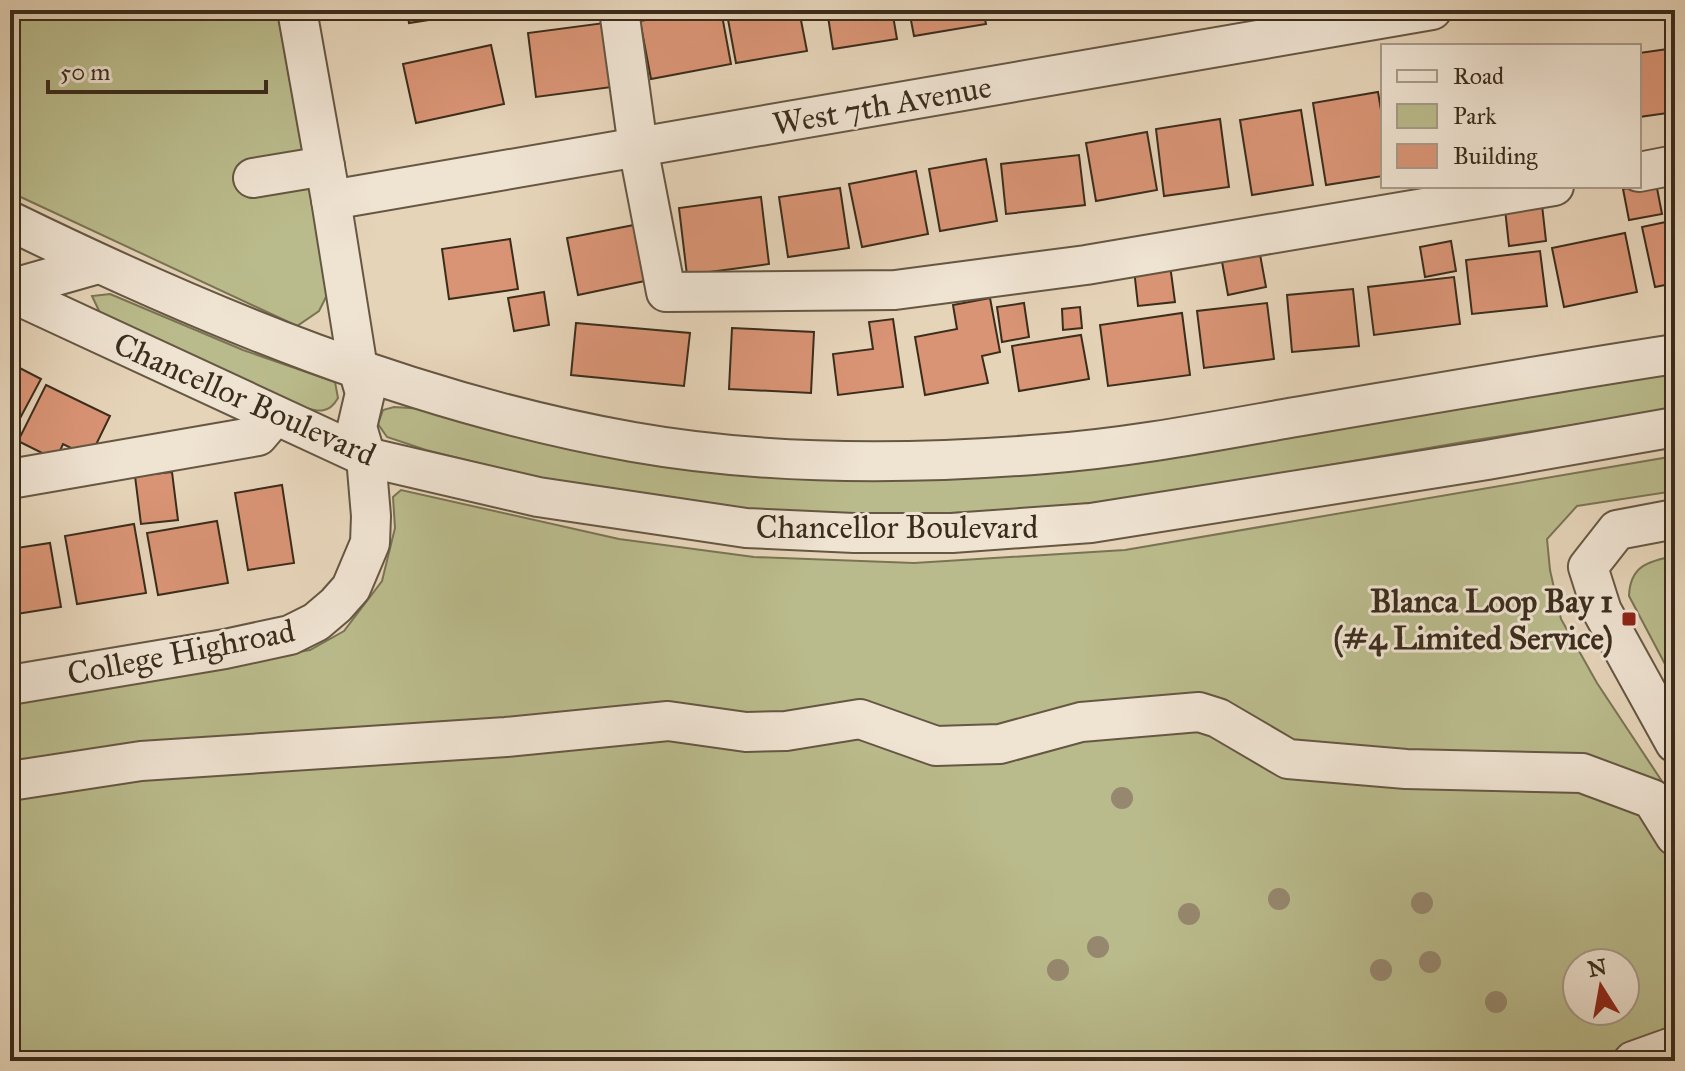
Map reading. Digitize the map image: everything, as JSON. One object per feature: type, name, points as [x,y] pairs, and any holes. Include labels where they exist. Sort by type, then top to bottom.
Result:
[{"type":"street","name":"College Highroad","points":[[10,685],[290,635],[316,622],[351,588],[370,543],[366,457],[357,427],[365,393],[358,369],[297,10]]},
{"type":"street","points":[[619,10],[638,147],[666,292],[895,290],[1086,265],[1542,188]]},
{"type":"street","name":"West 7th Avenue","points":[[253,178],[328,183],[638,147],[1432,10]]},
{"type":"street","points":[[1641,172],[1675,165]]},
{"type":"street","name":"Chancellor Boulevard","points":[[10,221],[227,321],[412,389],[522,420],[636,443],[740,456],[842,461],[958,460],[1050,454],[1153,442],[1675,354]]},
{"type":"street","points":[[10,290],[98,264]]},
{"type":"street","name":"Chancellor Boulevard","points":[[10,290],[366,457],[538,497],[676,519],[777,530],[952,533],[1091,523],[1675,427]]},
{"type":"street","points":[[10,479],[258,436],[275,416]]},
{"type":"street","points":[[1675,519],[1617,530],[1588,567],[1602,611],[1675,743]]},
{"type":"street","points":[[10,781],[141,761],[506,737],[668,721],[746,732],[786,731],[860,719],[936,746],[1000,744],[1081,722],[1199,712],[1218,718],[1288,759],[1406,769],[1582,773],[1652,799],[1675,836]]},
{"type":"street","points":[[1633,1061],[1675,1046]]},
{"type":"green space","points":[[10,10],[277,10],[328,293],[319,311],[297,326],[10,192]]},
{"type":"green space","points":[[110,294],[243,350],[335,382],[338,398],[326,410],[299,406],[101,315],[92,296]]},
{"type":"green space","points":[[1675,370],[1675,409],[1126,500],[1002,511],[899,515],[750,510],[575,487],[426,450],[387,437],[378,424],[383,410],[394,407],[425,409],[757,472]]},
{"type":"green space","points":[[1675,456],[1675,491],[1577,506],[1547,539],[1561,619],[1597,683],[1675,801],[1675,1061],[10,1061],[10,701],[310,650],[344,631],[382,581],[395,528],[393,497],[401,490],[619,539],[754,557],[914,563],[1125,550]]},
{"type":"green space","points":[[1675,556],[1675,683],[1629,596],[1637,571],[1649,563]]},
{"type":"building","points":[[407,10],[493,10],[409,23]]},
{"type":"building","points":[[702,10],[721,10],[731,64],[651,79],[640,21]]},
{"type":"building","points":[[748,10],[799,10],[807,51],[736,63],[727,14]]},
{"type":"building","points":[[827,10],[892,10],[897,39],[833,49]]},
{"type":"building","points":[[909,10],[983,10],[986,24],[914,36]]},
{"type":"building","points":[[604,23],[612,87],[536,97],[528,33]]},
{"type":"building","points":[[491,45],[504,104],[416,123],[403,64]]},
{"type":"building","points":[[1675,48],[1675,112],[1641,117],[1641,53]]},
{"type":"building","points":[[1378,92],[1381,176],[1326,185],[1313,103]]},
{"type":"building","points":[[1301,110],[1313,185],[1252,195],[1240,120]]},
{"type":"building","points":[[1220,119],[1229,187],[1164,196],[1156,129]]},
{"type":"building","points":[[1147,132],[1157,190],[1096,201],[1086,143]]},
{"type":"building","points":[[1079,155],[1085,205],[1006,214],[1001,164]]},
{"type":"building","points":[[986,159],[997,221],[940,231],[929,169]]},
{"type":"building","points":[[916,171],[928,234],[862,247],[849,184]]},
{"type":"building","points":[[1656,183],[1662,214],[1629,220],[1623,189]]},
{"type":"building","points":[[840,188],[849,248],[788,257],[779,197]]},
{"type":"building","points":[[761,197],[769,264],[687,275],[679,208]]},
{"type":"building","points":[[1542,205],[1546,241],[1509,246],[1505,209]]},
{"type":"building","points":[[1675,220],[1675,283],[1655,287],[1642,227]]},
{"type":"building","points":[[634,225],[645,281],[578,295],[567,238]]},
{"type":"building","points":[[1625,233],[1637,292],[1564,307],[1552,248]]},
{"type":"building","points":[[510,239],[518,289],[449,299],[442,249]]},
{"type":"building","points":[[1451,241],[1456,271],[1425,277],[1420,247]]},
{"type":"building","points":[[1259,249],[1266,287],[1228,295],[1221,256]]},
{"type":"building","points":[[1540,251],[1547,306],[1472,314],[1466,260]]},
{"type":"building","points":[[1170,265],[1175,302],[1138,306],[1134,269]]},
{"type":"building","points":[[1454,277],[1460,324],[1374,335],[1368,287]]},
{"type":"building","points":[[1353,289],[1359,346],[1292,352],[1287,295]]},
{"type":"building","points":[[544,292],[549,325],[514,331],[508,298]]},
{"type":"building","points":[[990,298],[1000,352],[982,356],[988,383],[925,395],[915,337],[957,329],[953,305]]},
{"type":"building","points":[[1024,303],[1029,337],[1002,342],[997,307]]},
{"type":"building","points":[[1267,303],[1274,359],[1204,368],[1197,311]]},
{"type":"building","points":[[1080,307],[1082,328],[1063,330],[1062,309]]},
{"type":"building","points":[[1182,313],[1190,375],[1108,386],[1100,325]]},
{"type":"building","points":[[893,319],[903,387],[838,395],[833,354],[873,349],[869,322]]},
{"type":"building","points":[[576,323],[690,333],[684,386],[571,375]]},
{"type":"building","points":[[732,328],[814,332],[811,393],[729,389]]},
{"type":"building","points":[[1081,335],[1089,379],[1019,391],[1012,346]]},
{"type":"building","points":[[10,363],[41,379],[10,437]]},
{"type":"building","points":[[46,385],[110,416],[90,457],[63,444],[56,460],[18,441]]},
{"type":"building","points":[[172,472],[178,520],[141,524],[135,476]]},
{"type":"building","points":[[282,485],[294,563],[248,570],[235,493]]},
{"type":"building","points":[[217,521],[228,583],[158,595],[147,533]]},
{"type":"building","points":[[134,524],[146,593],[77,604],[65,536]]},
{"type":"building","points":[[50,543],[61,607],[10,615],[10,549]]},
{"type":"place","name":"Blanca Loop Bay 1 (#4 Limited Service)","points":[[1629,619]]}]
